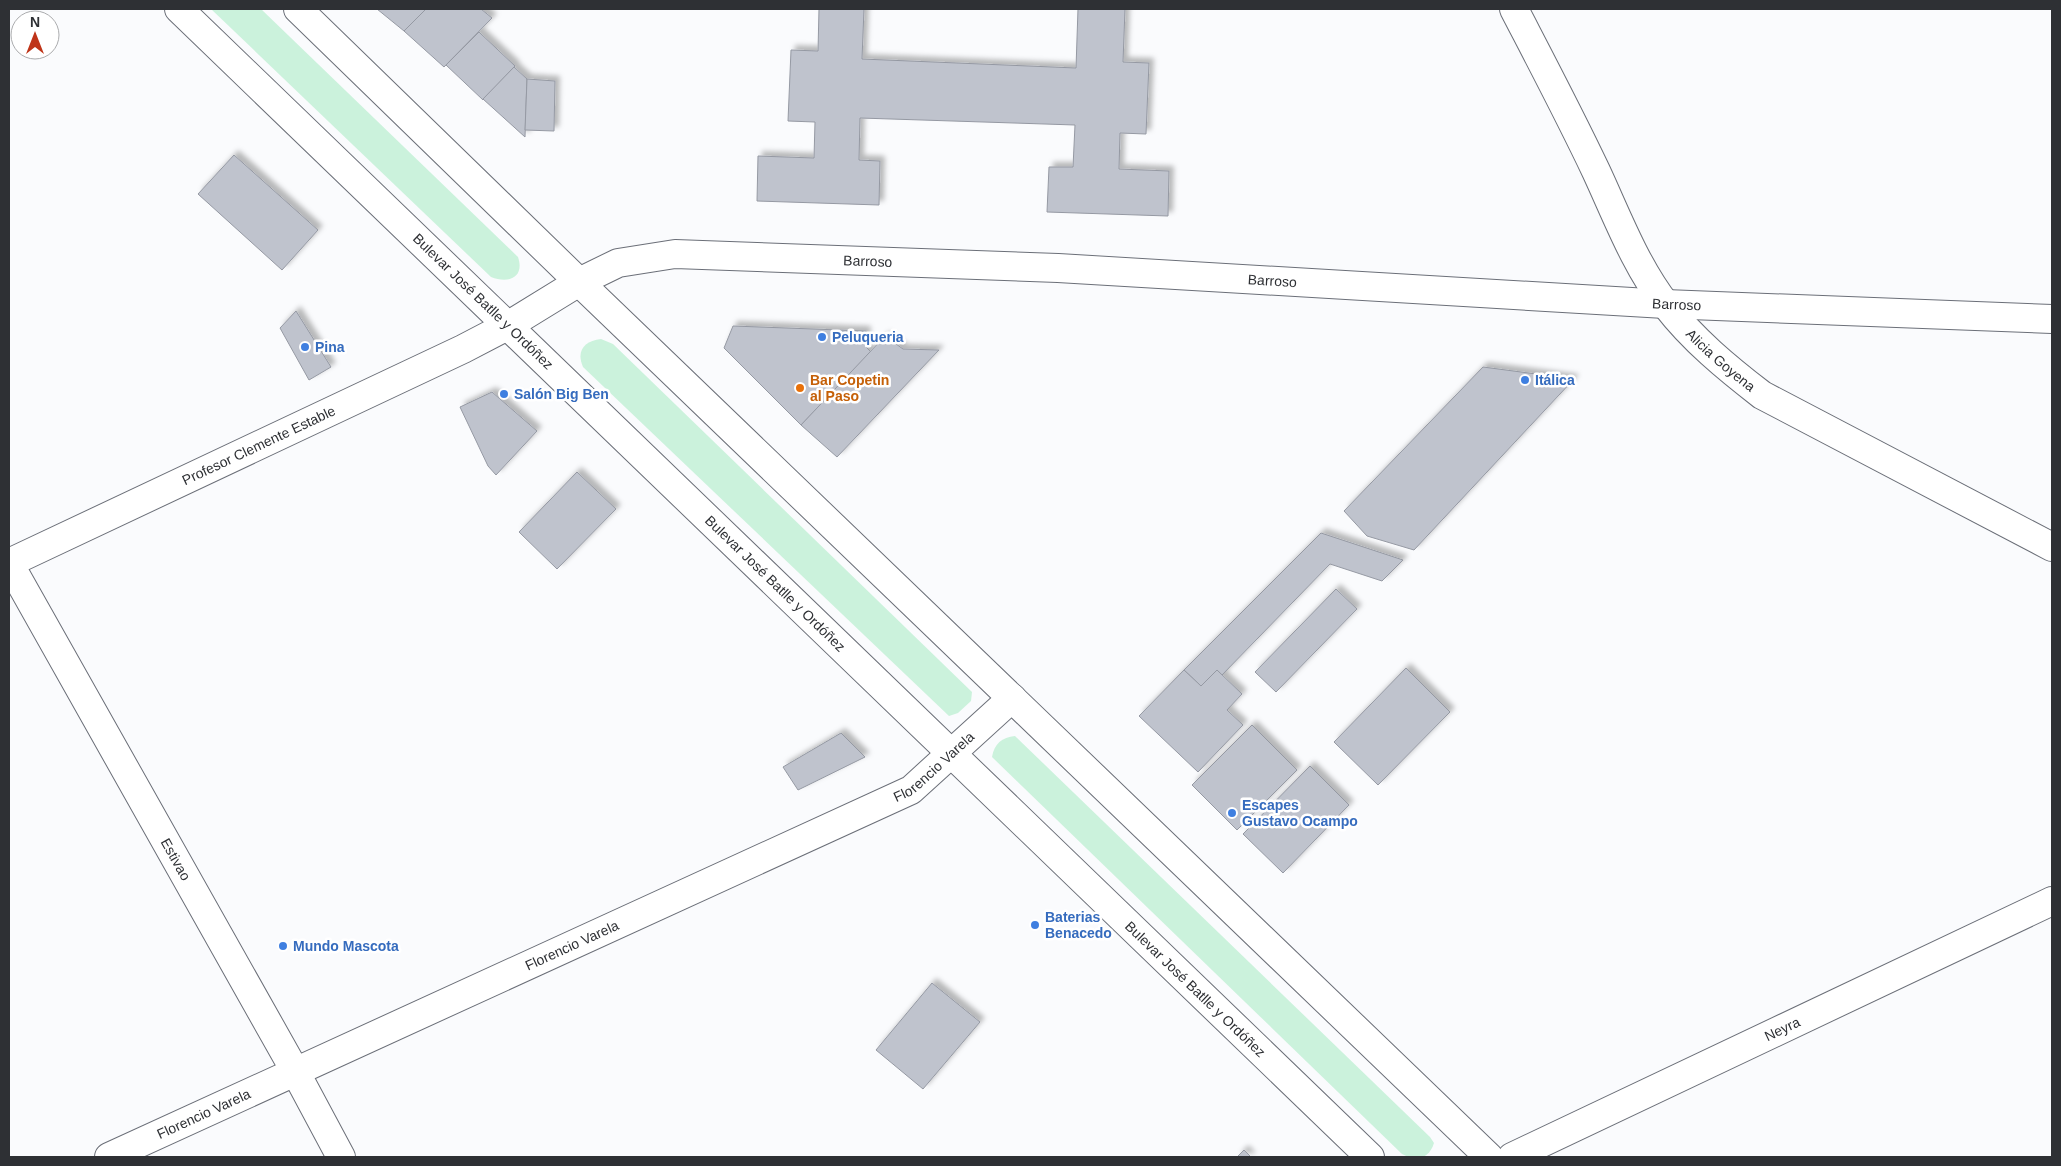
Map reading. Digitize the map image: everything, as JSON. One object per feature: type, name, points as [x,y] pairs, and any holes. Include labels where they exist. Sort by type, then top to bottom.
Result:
[{"type":"street","name":"Bulevar José Batlle y Ordóñez","points":[[179,9],[509,325],[951,755],[1370,1157]]},
{"type":"street","points":[[298,9],[579,282],[1489,1157]]},
{"type":"street","name":"Alicia Goyena","points":[[1514,9],[1573,124],[1637,260],[1665,304],[1690,334],[1726,367],[1762,396],[2052,546]]},
{"type":"street","name":"Barroso","points":[[509,325],[579,282],[618,264],[675,254],[1068,268],[1665,304],[2052,319]]},
{"type":"street","name":"Profesor Clemente Estable","points":[[9,563],[463,349],[509,325]]},
{"type":"street","name":"Estivao","points":[[9,563],[295,1071],[340,1157]]},
{"type":"street","name":"Florencio Varela","points":[[109,1157],[911,790],[1012,698]]},
{"type":"street","name":"Neyra","points":[[1512,1157],[2052,901]]},
{"type":"green space","points":[[211,9],[261,9],[518,257],[519,270],[514,278],[503,280],[491,277]]},
{"type":"green space","points":[[601,339],[613,344],[972,692],[971,701],[958,713],[949,716],[583,367],[580,356],[583,348],[590,342]]},
{"type":"green space","points":[[1015,736],[1430,1137],[1434,1143],[1429,1153],[1421,1158],[1412,1158],[1402,1154],[992,757],[999,742]]},
{"type":"building","points":[[377,9],[426,9],[404,31]]},
{"type":"building","points":[[426,9],[481,9],[492,18],[444,67],[404,31]]},
{"type":"building","points":[[819,9],[864,9],[862,59],[1076,68],[1078,9],[1125,9],[1123,62],[1149,63],[1146,134],[1120,133],[1119,169],[1169,171],[1168,216],[1047,212],[1049,167],[1073,167],[1075,125],[860,118],[859,160],[880,161],[879,205],[757,201],[758,156],[814,158],[815,122],[788,121],[791,50],[818,51]]},
{"type":"building","points":[[479,32],[515,66],[483,100],[446,65]]},
{"type":"building","points":[[514,67],[527,79],[525,137],[483,99]]},
{"type":"building","points":[[527,79],[555,81],[554,131],[525,130]]},
{"type":"building","points":[[234,155],[318,230],[282,270],[198,194]]},
{"type":"building","name":"Pina","points":[[296,311],[331,367],[309,380],[280,328]]},
{"type":"building","name":"Bar Copetin al Paso","points":[[733,326],[866,331],[865,346],[871,352],[801,425],[724,348]]},
{"type":"building","points":[[885,336],[903,349],[939,350],[837,457],[801,425]]},
{"type":"building","points":[[1483,367],[1574,379],[1414,550],[1367,536],[1344,511]]},
{"type":"building","points":[[492,392],[537,431],[496,475],[488,466],[460,407]]},
{"type":"building","points":[[577,472],[616,509],[557,569],[519,532]]},
{"type":"building","points":[[1321,533],[1403,560],[1382,581],[1330,564],[1222,675],[1217,670],[1201,686],[1184,670]]},
{"type":"building","points":[[1336,589],[1357,609],[1276,692],[1255,672]]},
{"type":"building","points":[[1406,668],[1450,712],[1378,785],[1334,742]]},
{"type":"building","points":[[1184,670],[1201,686],[1217,670],[1242,694],[1227,710],[1243,725],[1198,772],[1139,716]]},
{"type":"building","points":[[1252,725],[1297,770],[1237,830],[1192,785]]},
{"type":"building","points":[[841,733],[865,757],[798,790],[783,767]]},
{"type":"building","points":[[1310,766],[1349,805],[1283,873],[1243,834]]},
{"type":"building","points":[[932,983],[980,1022],[923,1089],[876,1050]]},
{"type":"building","points":[[1244,1150],[1251,1157],[1237,1157]]},
{"type":"place","name":"Peluqueria","points":[[822,337]]},
{"type":"place","name":"Pina","points":[[305,347]]},
{"type":"place","name":"Itálica","points":[[1525,380]]},
{"type":"place","name":"Bar Copetin al Paso","points":[[800,388]]},
{"type":"place","name":"Salón Big Ben","points":[[504,394]]},
{"type":"place","name":"Escapes Gustavo Ocampo","points":[[1232,813]]},
{"type":"place","name":"Baterias Benacedo","points":[[1035,925]]},
{"type":"place","name":"Mundo Mascota","points":[[283,946]]}]
